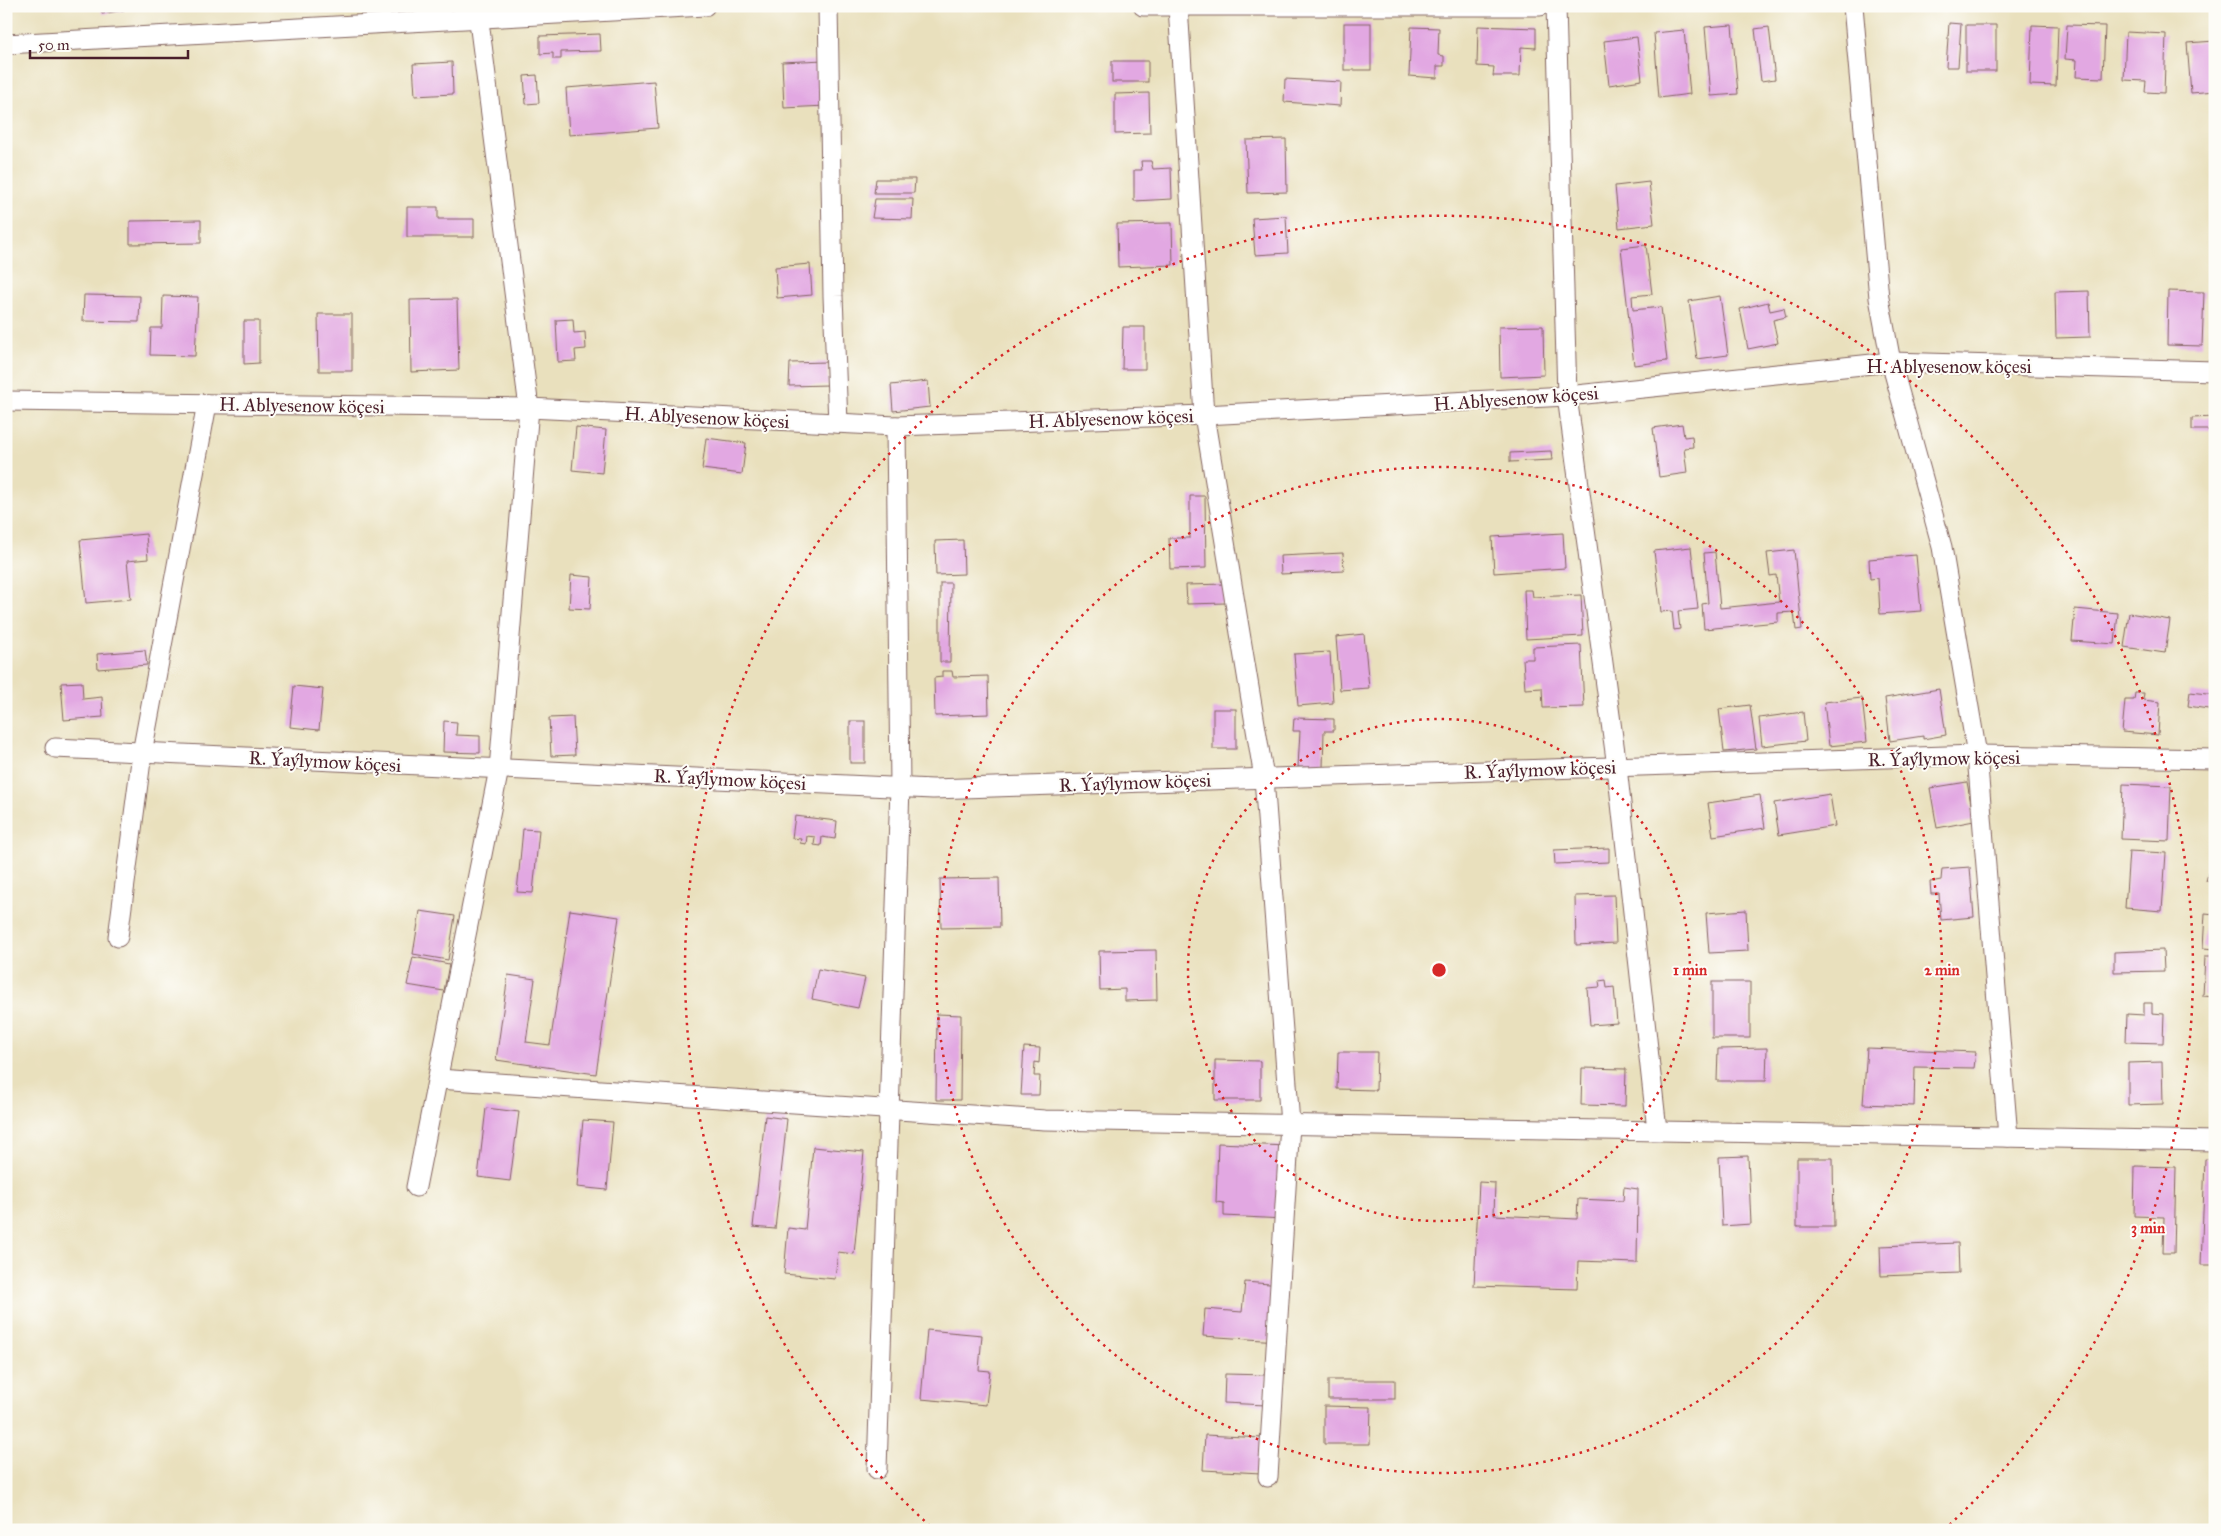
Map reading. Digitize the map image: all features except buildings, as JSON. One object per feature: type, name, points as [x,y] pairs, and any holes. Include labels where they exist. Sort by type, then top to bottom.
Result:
[{"type":"street","points":[[6,44],[478,12],[705,6]]},
{"type":"street","points":[[828,6],[833,286],[838,423]]},
{"type":"street","points":[[1143,6],[1540,6]]},
{"type":"street","points":[[1178,6],[1204,415],[1264,778],[1290,1124],[1268,1477]]},
{"type":"street","points":[[1556,6],[1567,396],[1617,767],[1657,1130]]},
{"type":"street","points":[[1853,6],[1879,298],[1891,362],[1942,548],[1977,755],[2008,1137]]},
{"type":"street","points":[[416,1187],[499,769],[528,408],[478,12]]},
{"type":"street","name":"H. Ablyesenow köçesi","points":[[6,401],[528,408],[896,426],[1204,415],[1567,396],[1891,362],[2215,371]]},
{"type":"street","points":[[118,938],[142,752],[207,404]]},
{"type":"street","points":[[877,1469],[900,787],[896,426]]},
{"type":"street","name":"R. Ýaýlymow köçesi","points":[[55,748],[933,789],[1977,755],[2215,759]]},
{"type":"street","points":[[438,1079],[1045,1120],[2215,1141]]}]
